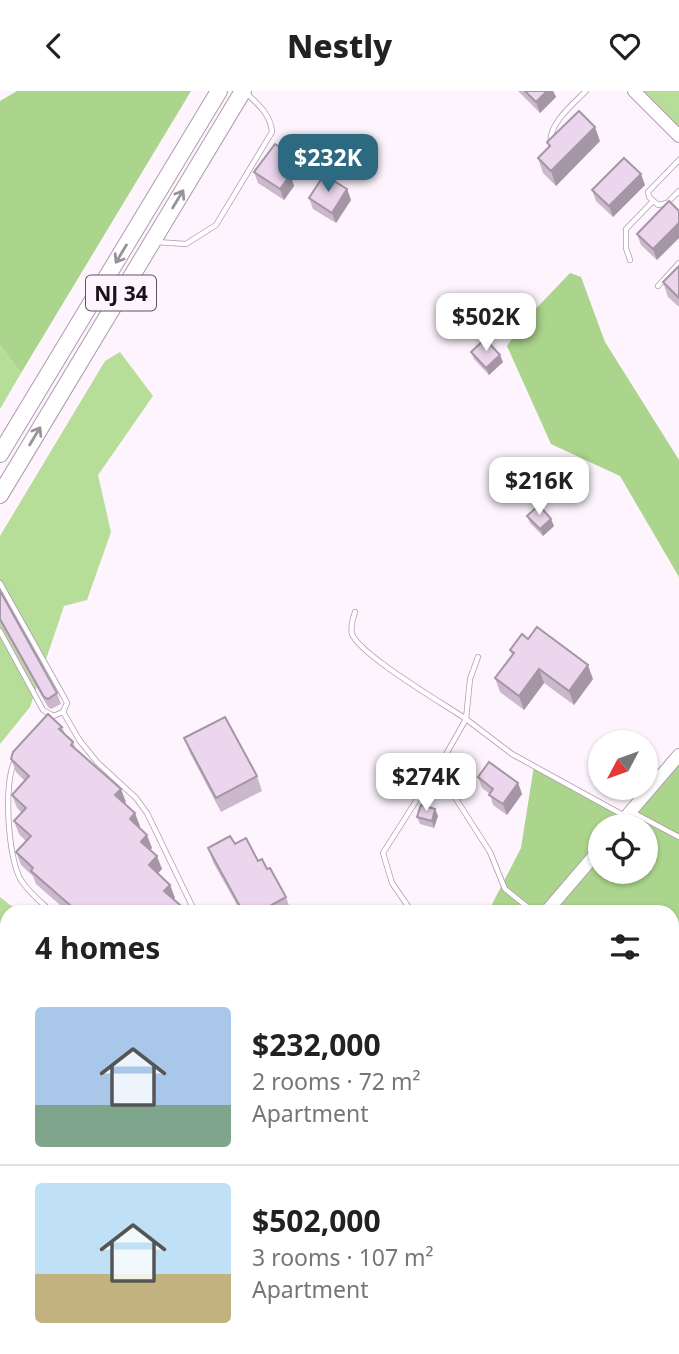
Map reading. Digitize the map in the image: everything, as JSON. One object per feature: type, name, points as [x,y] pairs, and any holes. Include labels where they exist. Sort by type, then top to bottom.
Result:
[{"type":"highway","name":"NJ 34","points":[[0,454],[219,91]]},
{"type":"highway","name":"NJ 34","points":[[0,495],[244,91]]},
{"type":"street","points":[[634,91],[679,136]]},
{"type":"street","points":[[628,814],[679,755]]},
{"type":"street","points":[[552,905],[588,863]]},
{"type":"lane","points":[[152,242],[186,244],[216,225],[272,132],[265,113],[244,91]]},
{"type":"lane","points":[[552,148],[549,136],[554,127],[586,91]]},
{"type":"lane","points":[[679,160],[648,192],[658,205],[667,203],[679,191]]},
{"type":"lane","points":[[630,260],[626,248],[626,229],[653,201]]},
{"type":"lane","points":[[658,286],[679,263]]},
{"type":"lane","points":[[0,583],[67,703],[63,712],[53,716],[45,725]]},
{"type":"lane","points":[[0,597],[6,593]]},
{"type":"lane","points":[[355,612],[351,626],[353,636],[380,662],[466,719],[512,754],[618,814]]},
{"type":"lane","points":[[0,631],[43,710],[53,716]]},
{"type":"lane","points":[[407,905],[392,883],[383,853],[466,719],[470,679],[478,657]]},
{"type":"lane","points":[[63,712],[80,741],[97,762],[136,798],[147,813],[192,905]]},
{"type":"lane","points":[[21,754],[13,763],[10,774],[12,861],[20,880],[44,905]]},
{"type":"lane","points":[[444,757],[447,785],[490,852],[505,889],[525,905]]},
{"type":"lane","points":[[658,830],[679,837]]},
{"type":"green space","points":[[17,91],[191,91],[21,373],[0,345],[0,101]]},
{"type":"green space","points":[[633,91],[679,91],[679,136]]},
{"type":"green space","points":[[570,273],[581,277],[605,342],[679,460],[679,577],[620,476],[551,444],[507,346],[528,317]]},
{"type":"green space","points":[[0,345],[21,373],[0,409]]},
{"type":"green space","points":[[120,352],[153,396],[98,475],[111,532],[87,600],[64,606],[30,707],[0,744],[0,536],[105,361]]},
{"type":"green space","points":[[679,755],[679,905],[492,905],[521,848],[534,766],[588,796],[588,800],[595,800],[621,814],[588,814],[588,884],[658,884],[658,814],[629,814],[641,800],[658,800],[658,780]]},
{"type":"green space","points":[[0,897],[10,905],[0,905]]},
{"type":"building","points":[[525,91],[547,91],[536,102]]},
{"type":"building","points":[[579,111],[595,127],[551,171],[538,158],[550,146],[547,142]]},
{"type":"building","points":[[275,144],[296,157],[286,173],[290,175],[280,189],[254,172]]},
{"type":"building","points":[[624,158],[641,174],[609,206],[592,190]]},
{"type":"building","points":[[324,175],[347,189],[332,213],[309,198]]},
{"type":"building","points":[[669,201],[679,211],[679,223],[653,249],[637,234]]},
{"type":"building","points":[[679,266],[679,298],[663,282]]},
{"type":"building","points":[[485,339],[500,355],[486,368],[471,352]]},
{"type":"building","points":[[539,505],[551,519],[540,529],[527,516]]},
{"type":"building","points":[[0,591],[57,693],[48,699],[44,697],[0,619]]},
{"type":"building","points":[[537,627],[588,665],[569,691],[539,669],[519,696],[495,678],[514,653],[510,650],[522,634],[528,639]]},
{"type":"building","points":[[48,714],[62,727],[59,729],[73,742],[71,745],[121,789],[115,795],[135,813],[130,819],[147,835],[141,842],[157,856],[149,865],[170,885],[164,891],[180,905],[70,905],[31,871],[33,868],[16,852],[31,836],[14,821],[26,808],[12,795],[29,776],[11,759],[13,752]]},
{"type":"building","points":[[225,717],[257,776],[216,798],[184,738]]},
{"type":"building","points":[[489,762],[518,783],[503,804],[489,795],[493,789],[478,777]]},
{"type":"building","points":[[421,805],[435,809],[432,821],[417,817]]},
{"type":"building","points":[[230,836],[235,844],[246,838],[258,861],[262,859],[267,869],[270,868],[286,897],[271,905],[239,905],[208,848]]}]
